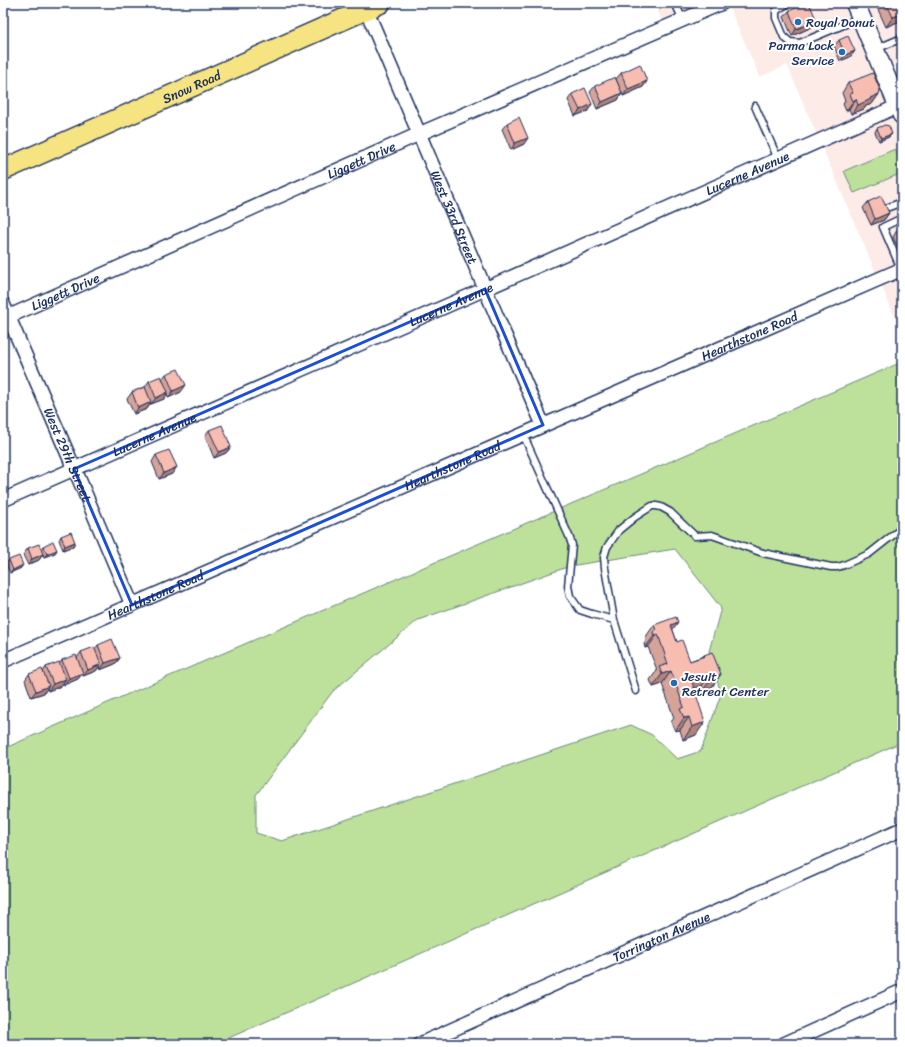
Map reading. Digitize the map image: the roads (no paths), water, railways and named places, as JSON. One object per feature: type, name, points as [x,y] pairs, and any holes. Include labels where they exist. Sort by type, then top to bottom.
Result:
[{"type":"main road","name":"Snow Road","points":[[3,170],[373,6]]},
{"type":"main road","points":[[858,10],[900,110]]},
{"type":"street","name":"Liggett Drive","points":[[6,318],[419,134],[722,3]]},
{"type":"street","name":"West 33rd Street","points":[[373,6],[419,134],[544,425]]},
{"type":"street","name":"Lucerne Avenue","points":[[3,500],[778,159],[900,110]]},
{"type":"street","name":"Hearthstone Road","points":[[3,661],[523,434],[901,273]]},
{"type":"street","name":"West 29th Street","points":[[3,304],[6,318],[79,479],[132,605]]},
{"type":"street","name":"Torrington Avenue","points":[[420,1044],[902,829]]},
{"type":"street","points":[[784,1044],[902,991]]},
{"type":"lane","points":[[675,3],[682,20]]},
{"type":"lane","points":[[790,3],[776,11],[776,18],[784,37],[790,42],[800,43],[858,10]]},
{"type":"lane","points":[[875,50],[902,38]]},
{"type":"lane","points":[[755,106],[778,159]]},
{"type":"lane","points":[[889,208],[902,202]]},
{"type":"lane","points":[[901,273],[883,227],[902,218]]},
{"type":"lane","points":[[523,434],[572,545],[568,586],[570,596],[580,610],[614,620]]},
{"type":"lane","points":[[636,691],[614,620],[604,557],[607,547],[619,530],[652,506],[661,507],[670,512],[695,536],[712,535],[764,553],[831,567],[844,565],[869,554],[902,528]]},
{"type":"place","name":"Royal Donut","points":[[798,22]]},
{"type":"place","name":"Parma Lock Service","points":[[842,52]]},
{"type":"place","name":"Jesuit Retreat Center","points":[[674,683]]}]
